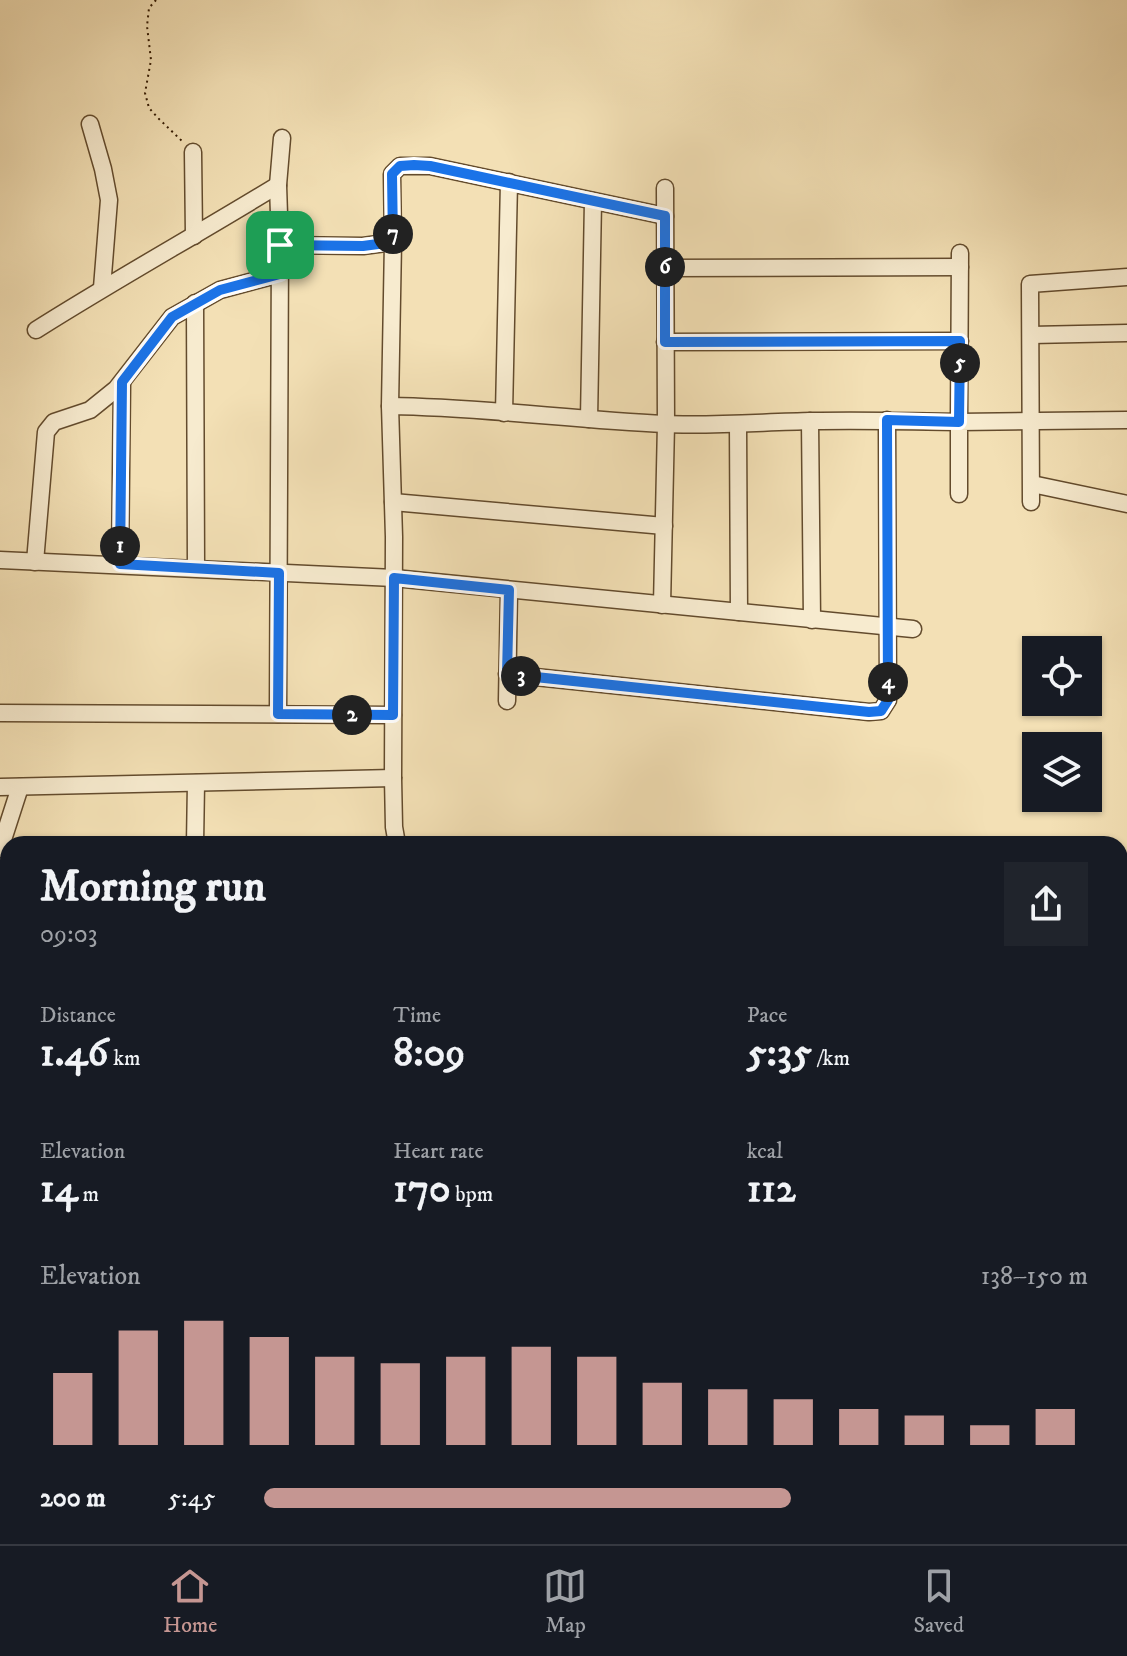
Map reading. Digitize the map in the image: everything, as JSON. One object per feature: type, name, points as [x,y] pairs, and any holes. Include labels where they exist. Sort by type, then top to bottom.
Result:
[{"type":"street","points":[[90,124],[109,200],[102,288]]},
{"type":"street","points":[[278,714],[278,185],[282,138]]},
{"type":"street","points":[[193,152],[194,236]]},
{"type":"street","points":[[396,836],[390,406],[392,174],[400,166],[430,166],[665,216]]},
{"type":"street","points":[[504,413],[509,182]]},
{"type":"street","points":[[36,330],[278,185]]},
{"type":"street","points":[[662,605],[666,424],[665,188]]},
{"type":"street","points":[[589,419],[593,201]]},
{"type":"street","points":[[280,245],[363,246],[393,242]]},
{"type":"street","points":[[665,268],[960,260],[959,494]]},
{"type":"street","points":[[35,562],[46,432],[54,422],[90,410],[116,389],[172,317],[220,290],[280,274]]},
{"type":"street","points":[[1031,502],[1030,284],[1127,277]]},
{"type":"street","points":[[195,303],[196,568]]},
{"type":"street","points":[[1031,335],[1127,333]]},
{"type":"street","points":[[665,342],[960,341]]},
{"type":"street","points":[[120,564],[122,382]]},
{"type":"street","points":[[390,406],[666,424],[1127,420]]},
{"type":"street","points":[[507,674],[881,711],[888,700],[887,420]]},
{"type":"street","points":[[810,421],[812,620]]},
{"type":"street","points":[[738,425],[739,612]]},
{"type":"street","points":[[1032,484],[1127,504]]},
{"type":"street","points":[[393,502],[664,526]]},
{"type":"street","points":[[0,560],[394,578],[913,629]]},
{"type":"street","points":[[507,701],[509,590]]},
{"type":"street","points":[[0,713],[393,715]]},
{"type":"street","points":[[0,787],[393,778]]},
{"type":"street","points":[[195,836],[196,783]]},
{"type":"street","points":[[5,836],[20,787]]},
{"type":"path","points":[[156,0],[149,8],[147,26],[151,60],[145,93],[149,108],[193,152]]},
{"type":"route","points":[[400,166],[430,166],[665,216],[665,342],[960,341],[959,422],[887,420],[888,700],[881,711],[507,674],[509,590],[394,578],[393,715],[278,714],[279,573],[120,564],[122,382],[172,317],[220,290],[280,274],[280,245],[363,246],[393,242],[392,174],[400,166]]}]
